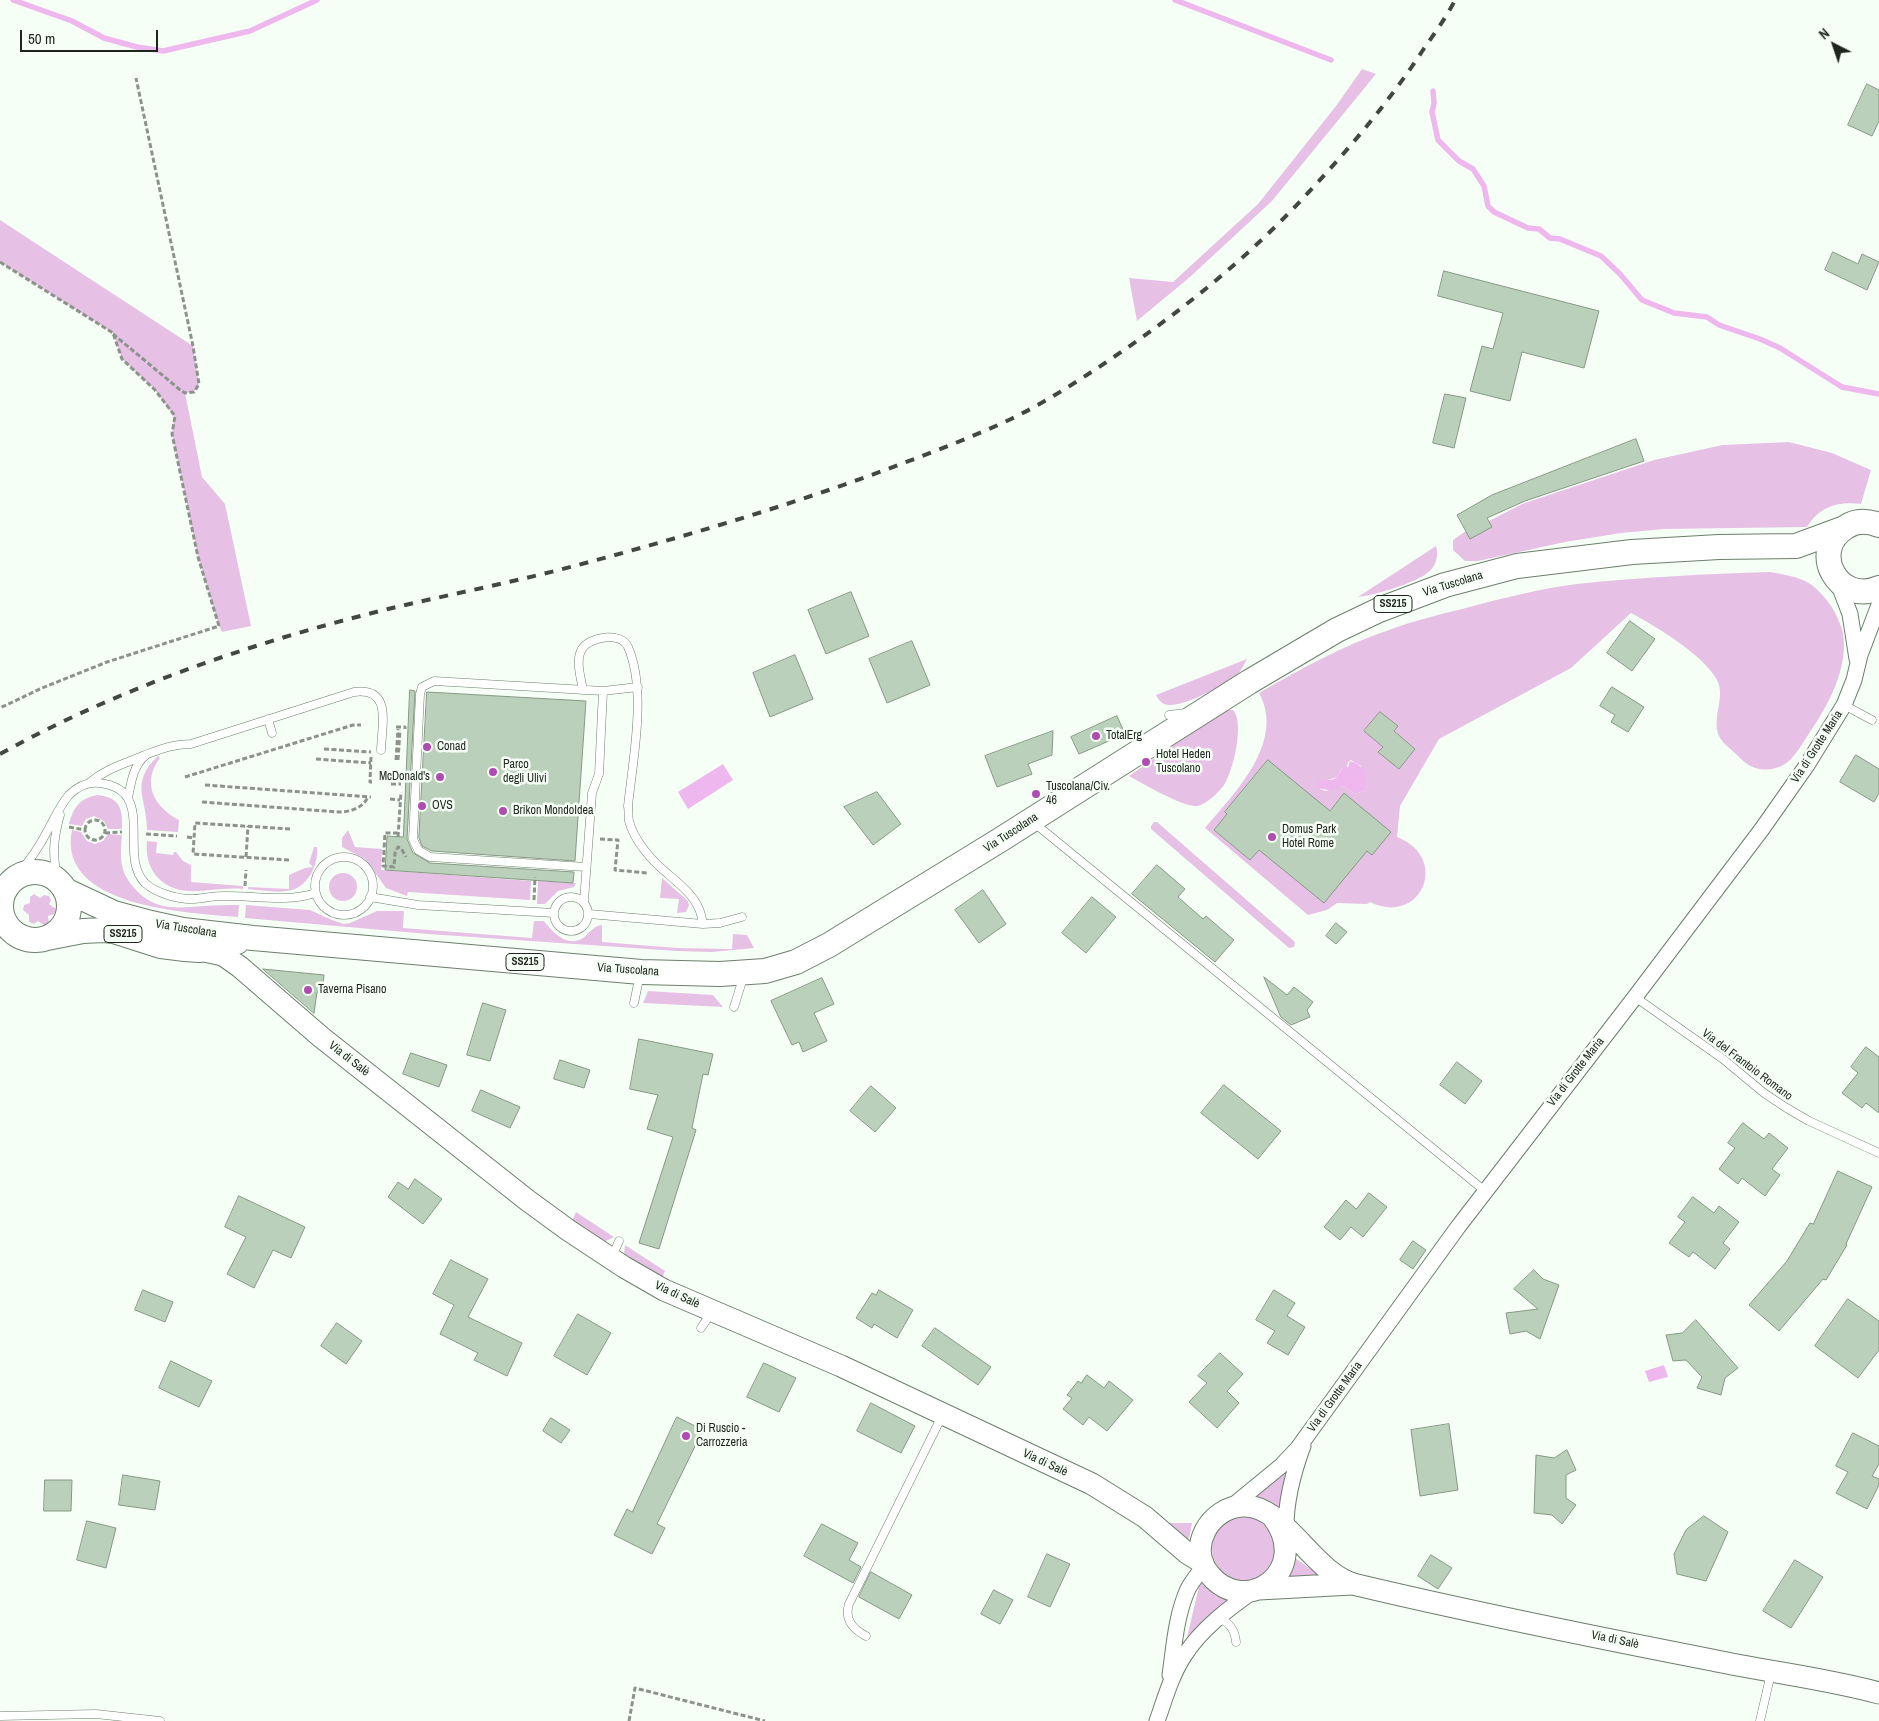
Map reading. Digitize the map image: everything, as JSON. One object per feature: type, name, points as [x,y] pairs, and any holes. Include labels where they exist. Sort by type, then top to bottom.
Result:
[{"type":"main road","points":[[1835,577],[1828,560],[1832,540],[1848,525],[1861,522],[1879,525]]},
{"type":"main road","name":"Via Tuscolana","points":[[61,885],[114,912],[151,924],[183,930],[253,938],[641,972],[744,973],[785,966],[829,946],[1039,812],[1315,643],[1362,617],[1465,579],[1517,566],[1609,554],[1719,547],[1796,546],[1842,529]]},
{"type":"main road","points":[[1796,546],[1848,589],[1870,592],[1879,588]]},
{"type":"main road","points":[[37,872],[48,874],[61,885],[69,908],[62,927],[55,934],[36,940],[25,939],[16,935],[1,918],[1,899],[9,880],[26,873],[37,872]]},
{"type":"main road","name":"Via Tuscolana","points":[[46,938],[83,930],[104,930],[114,931],[161,946],[200,950],[253,938]]},
{"type":"main road","name":"Via di Salè","points":[[200,950],[223,955],[240,967],[321,1037],[527,1200],[615,1250],[658,1286],[707,1320],[823,1358],[1092,1484],[1145,1516],[1198,1561]]},
{"type":"main road","points":[[1245,1505],[1260,1508],[1281,1528],[1286,1557],[1280,1571],[1271,1582],[1257,1589],[1245,1592],[1232,1590],[1219,1584],[1198,1561],[1202,1536],[1208,1523],[1218,1513],[1231,1507],[1245,1505]]},
{"type":"main road","name":"Via di Salè","points":[[1281,1528],[1332,1573],[1352,1584],[1466,1611],[1771,1671],[1833,1681],[1879,1693]]},
{"type":"main road","name":"Via di Salè","points":[[1257,1589],[1352,1584]]},
{"type":"street","points":[[1835,577],[1850,614],[1858,663]]},
{"type":"street","name":"Via di Grotte Maria","points":[[1231,1507],[1281,1466],[1307,1437],[1485,1191],[1776,810],[1807,765],[1844,705],[1879,605]]},
{"type":"street","name":"Via di Grotte Maria","points":[[1281,1528],[1294,1475],[1307,1437]]},
{"type":"street","points":[[1168,1688],[1178,1624],[1198,1561]]},
{"type":"street","points":[[1188,1588],[1198,1561]]},
{"type":"street","points":[[1157,1721],[1168,1688],[1184,1655],[1196,1640],[1219,1618],[1257,1589]]},
{"type":"lane","points":[[583,690],[579,658],[585,644],[610,636],[621,638],[628,645],[638,687],[628,806],[630,822],[637,838],[648,854],[693,898],[699,908],[703,924]]},
{"type":"lane","points":[[586,867],[430,857],[423,855],[418,850],[413,839],[420,694],[422,687],[434,681],[603,691],[638,687]]},
{"type":"lane","points":[[9,880],[33,856],[69,795],[112,768],[166,746],[191,744],[354,692],[364,691],[373,693],[380,699],[382,710],[381,750]]},
{"type":"lane","points":[[584,901],[575,896],[565,897],[557,903],[554,913],[556,923],[565,930],[570,931],[581,928],[589,914],[584,901],[586,867],[592,793],[599,774],[603,691]]},
{"type":"lane","name":"Via di Grotte Maria","points":[[1844,705],[1872,720]]},
{"type":"lane","points":[[1169,715],[1203,711]]},
{"type":"lane","points":[[268,720],[272,733]]},
{"type":"lane","points":[[128,798],[136,769],[141,760],[147,755]]},
{"type":"lane","points":[[89,783],[110,785],[120,790],[128,798],[134,819],[135,860],[138,872],[144,882],[155,890],[187,899],[236,896],[293,898],[315,893]]},
{"type":"lane","points":[[61,885],[53,858],[53,846],[62,806]]},
{"type":"lane","points":[[1039,812],[1485,1191]]},
{"type":"lane","points":[[344,857],[359,862],[370,874],[372,889],[370,897],[366,905],[359,911],[341,915],[332,913],[325,908],[315,893],[318,873],[330,861],[344,857]]},
{"type":"lane","points":[[370,897],[418,905],[554,913]]},
{"type":"lane","points":[[589,914],[703,924],[720,923],[742,917]]},
{"type":"lane","points":[[634,1003],[641,972]]},
{"type":"lane","points":[[734,1007],[744,973]]},
{"type":"lane","name":"Via del Frantoio Romano","points":[[1635,997],[1723,1059],[1764,1093],[1785,1107],[1809,1121],[1879,1153]]},
{"type":"lane","points":[[866,1636],[856,1630],[849,1622],[847,1616],[849,1604],[943,1414]]},
{"type":"lane","points":[[1219,1618],[1233,1629],[1236,1642]]},
{"type":"lane","points":[[1760,1721],[1771,1671]]},
{"type":"lane","points":[[0,1716],[96,1714],[160,1721]]},
{"type":"path","points":[[0,262],[113,334],[179,389],[185,393],[194,392],[199,384],[191,339],[136,78]]},
{"type":"path","points":[[0,708],[42,688],[107,662],[219,626],[198,557],[172,434],[175,416],[155,390],[122,359],[113,334]]},
{"type":"path","points":[[185,777],[353,725],[361,725]]},
{"type":"path","points":[[397,760],[399,729]]},
{"type":"path","points":[[324,749],[372,752],[370,782],[372,782]]},
{"type":"path","points":[[393,754],[394,760],[403,760]]},
{"type":"path","points":[[316,759],[371,763]]},
{"type":"path","points":[[391,784],[401,784]]},
{"type":"path","points":[[202,802],[346,812],[361,806],[370,797],[205,785]]},
{"type":"path","points":[[390,799],[400,800]]},
{"type":"path","points":[[98,821],[103,824],[105,832],[100,839],[94,840],[86,836],[85,830],[89,822],[98,821]]},
{"type":"path","points":[[289,860],[193,854],[194,838],[195,823],[291,829]]},
{"type":"path","points":[[246,857],[248,826]]},
{"type":"path","points":[[69,827],[85,830]]},
{"type":"path","points":[[105,832],[122,832]]},
{"type":"path","points":[[395,853],[394,867],[383,866],[385,833],[398,833]]},
{"type":"path","points":[[146,834],[177,836]]},
{"type":"path","points":[[187,837],[194,838]]},
{"type":"path","points":[[599,839],[618,840],[615,870],[668,874]]},
{"type":"path","points":[[245,886],[246,870]]},
{"type":"path","points":[[534,881],[534,902]]},
{"type":"path","points":[[629,1721],[635,1688],[765,1721]]},
{"type":"shaded area","points":[[1362,69],[1376,74],[1272,201],[1190,277],[1137,321],[1129,278],[1173,282],[1258,204],[1336,106]]},
{"type":"shaded area","points":[[0,220],[193,346],[199,384],[194,392],[185,393],[202,477],[225,504],[251,626],[222,632],[219,626],[198,557],[172,434],[174,416],[155,390],[122,359],[113,333],[0,262]]},
{"type":"shaded area","points":[[1789,442],[1832,453],[1871,470],[1861,504],[1853,503],[1830,507],[1817,515],[1807,527],[1664,529],[1621,533],[1565,542],[1478,561],[1465,561],[1453,550],[1453,540],[1466,531],[1492,527],[1489,521],[1522,504],[1654,460],[1723,445]]},
{"type":"shaded area","points":[[1436,546],[1436,562],[1420,578],[1374,594],[1358,597]]},
{"type":"shaded area","points":[[1770,572],[1803,580],[1820,592],[1833,609],[1837,618],[1843,633],[1844,646],[1843,659],[1836,686],[1824,710],[1798,750],[1787,763],[1779,767],[1767,770],[1752,767],[1724,744],[1720,739],[1717,729],[1719,687],[1711,670],[1678,642],[1631,613],[1571,668],[1439,739],[1400,806],[1397,837],[1413,847],[1423,860],[1426,873],[1423,887],[1415,898],[1403,905],[1388,907],[1370,902],[1367,904],[1337,903],[1327,910],[1308,915],[1205,828],[1242,783],[1253,766],[1261,748],[1266,730],[1266,711],[1259,693],[1306,666],[1339,650],[1416,621],[1504,598],[1548,589],[1625,579]],"holes":[[[1380,712],[1398,726],[1382,746],[1364,731]],[[1395,732],[1415,749],[1399,769],[1379,751]],[[1268,760],[1324,902],[1269,857],[1264,844],[1250,860],[1214,830],[1227,814],[1225,812]],[[1351,760],[1361,766],[1364,791],[1355,794],[1343,786],[1326,791],[1320,789],[1327,780],[1338,777],[1342,767],[1347,767],[1348,762]],[[1344,793],[1372,854],[1325,816]]]},
{"type":"shaded area","points":[[1247,659],[1239,673],[1233,678],[1192,700],[1172,705],[1164,704],[1156,695]]},
{"type":"shaded area","points":[[1229,710],[1233,710],[1238,725],[1234,759],[1224,785],[1208,801],[1197,806],[1182,803],[1129,776],[1211,719]]},
{"type":"shaded area","points":[[158,756],[160,758],[151,776],[153,794],[170,815],[179,820],[178,832],[147,830],[142,783],[144,774]]},
{"type":"shaded area","points":[[1350,761],[1359,765],[1365,772],[1367,781],[1364,791],[1355,794],[1343,786],[1332,791],[1318,788],[1319,781],[1336,778],[1342,767],[1348,767]]},
{"type":"shaded area","points":[[723,764],[733,780],[688,809],[678,792]]},
{"type":"shaded area","points":[[97,795],[111,798],[119,805],[122,816],[122,829],[108,829],[104,821],[94,816],[86,819],[82,826],[69,824],[78,805],[91,796]]},
{"type":"shaded area","points":[[1154,822],[1157,822],[1295,942],[1294,947],[1289,948],[1151,829]]},
{"type":"shaded area","points":[[72,830],[81,832],[87,841],[95,844],[103,841],[108,834],[122,835],[121,859],[124,872],[127,879],[145,898],[169,907],[239,905],[238,917],[188,913],[159,908],[130,901],[104,890],[84,876],[72,856]]},
{"type":"shaded area","points":[[348,830],[355,847],[382,849],[381,870],[531,881],[530,900],[408,892],[407,896],[386,888],[365,859],[342,847],[342,838]]},
{"type":"shaded area","points":[[147,841],[157,842],[156,853],[173,855],[176,852],[183,861],[191,865],[191,882],[243,886],[243,889],[188,891],[169,886],[151,868],[148,860]]},
{"type":"shaded area","points":[[314,847],[317,847],[317,854],[314,868],[306,881],[300,886],[282,892],[248,889],[248,887],[289,889],[289,875],[305,868],[313,867],[309,863]]},
{"type":"shaded area","points":[[343,873],[353,877],[357,887],[353,897],[343,901],[333,897],[329,887],[333,877]]},
{"type":"shaded area","points":[[662,878],[688,901],[689,905],[686,912],[677,913],[679,899],[660,898]]},
{"type":"shaded area","points":[[538,881],[576,883],[574,887],[558,891],[545,904],[537,904]]},
{"type":"shaded area","points":[[34,894],[40,898],[44,895],[49,896],[51,900],[49,904],[56,909],[54,914],[48,916],[49,923],[45,926],[38,921],[34,924],[29,922],[29,915],[23,910],[24,905],[30,903],[30,897]]},
{"type":"shaded area","points":[[246,905],[310,910],[344,924],[377,911],[404,911],[403,928],[532,938],[534,921],[544,921],[561,938],[572,941],[583,938],[594,928],[602,925],[602,942],[677,948],[732,949],[733,934],[747,935],[754,948],[712,952],[677,951],[428,934],[245,918]]},
{"type":"shaded area","points":[[648,991],[713,995],[723,1007],[643,1003]]},
{"type":"shaded area","points":[[576,1212],[614,1237],[604,1242],[572,1221]]},
{"type":"shaded area","points":[[625,1245],[665,1271],[662,1278],[624,1255]]},
{"type":"shaded area","points":[[1664,1365],[1668,1377],[1649,1382],[1645,1371]]},
{"type":"shaded area","points":[[1285,1471],[1282,1511],[1254,1496]]},
{"type":"shaded area","points":[[1238,1517],[1250,1517],[1267,1526],[1274,1537],[1276,1549],[1274,1561],[1267,1572],[1250,1581],[1238,1581],[1226,1576],[1217,1567],[1212,1555],[1212,1543],[1217,1531],[1226,1522]]},
{"type":"shaded area","points":[[1165,1523],[1192,1523],[1188,1544]]},
{"type":"shaded area","points":[[1295,1558],[1322,1577],[1289,1576]]},
{"type":"shaded area","points":[[1200,1582],[1216,1596],[1231,1600],[1186,1642]]},
{"type":"building","points":[[1867,84],[1879,90],[1879,121],[1872,136],[1848,125]]},
{"type":"building","points":[[1833,252],[1858,264],[1862,254],[1879,262],[1867,290],[1825,270]]},
{"type":"building","points":[[1444,271],[1599,311],[1584,368],[1522,352],[1510,401],[1470,391],[1482,346],[1493,349],[1503,313],[1438,296]]},
{"type":"building","points":[[1445,394],[1466,398],[1454,448],[1433,443]]},
{"type":"building","points":[[1636,439],[1644,461],[1525,501],[1487,518],[1492,527],[1470,539],[1457,515],[1492,495]]},
{"type":"building","points":[[851,592],[869,636],[826,654],[808,610]]},
{"type":"building","points":[[1630,621],[1655,639],[1632,671],[1607,653]]},
{"type":"building","points":[[912,641],[930,685],[887,703],[869,659]]},
{"type":"building","points":[[795,655],[813,699],[770,717],[753,673]]},
{"type":"building","points":[[1612,687],[1644,707],[1628,732],[1611,722],[1615,715],[1600,706]]},
{"type":"building","points":[[410,690],[415,691],[407,839],[413,853],[430,863],[574,872],[573,883],[385,870],[387,836],[403,837]]},
{"type":"building","name":"Parco degli Ulivi","points":[[427,692],[586,701],[575,861],[432,851],[422,846],[419,838]]},
{"type":"building","points":[[1380,712],[1398,726],[1394,731],[1415,749],[1399,769],[1378,752],[1383,747],[1364,731]]},
{"type":"building","points":[[1117,716],[1125,734],[1079,754],[1071,737]]},
{"type":"building","points":[[1053,731],[1052,755],[1028,764],[1032,774],[997,787],[985,756]]},
{"type":"building","points":[[1856,755],[1879,769],[1879,793],[1874,802],[1840,782]]},
{"type":"building","name":"Domus Park Hotel Rome","points":[[1268,760],[1330,811],[1344,793],[1391,832],[1372,855],[1367,851],[1324,903],[1259,850],[1250,860],[1214,830],[1227,814],[1225,812]]},
{"type":"building","points":[[877,792],[901,824],[873,845],[844,807]]},
{"type":"building","points":[[1157,865],[1185,889],[1178,897],[1203,919],[1206,916],[1234,940],[1215,962],[1132,894]]},
{"type":"building","points":[[983,890],[1006,924],[979,943],[955,910]]},
{"type":"building","points":[[1092,897],[1116,917],[1086,953],[1062,933]]},
{"type":"building","points":[[1336,923],[1347,932],[1336,944],[1326,936]]},
{"type":"building","points":[[263,969],[324,975],[322,993],[317,992],[314,1013]]},
{"type":"building","points":[[1264,977],[1287,995],[1294,987],[1313,1002],[1307,1010],[1310,1017],[1291,1025],[1281,1017]]},
{"type":"building","points":[[822,978],[834,1004],[814,1013],[827,1041],[803,1052],[799,1042],[792,1045],[771,1001]]},
{"type":"building","points":[[483,1003],[506,1010],[490,1061],[467,1055]]},
{"type":"building","points":[[639,1039],[713,1054],[708,1075],[703,1074],[692,1128],[696,1130],[659,1249],[639,1243],[673,1137],[647,1129],[658,1095],[630,1089]]},
{"type":"building","points":[[1866,1047],[1879,1057],[1879,1113],[1866,1103],[1862,1108],[1842,1093],[1858,1073],[1851,1067]]},
{"type":"building","points":[[411,1053],[447,1065],[439,1087],[403,1074]]},
{"type":"building","points":[[560,1060],[590,1070],[584,1088],[554,1079]]},
{"type":"building","points":[[1457,1062],[1482,1081],[1465,1104],[1440,1085]]},
{"type":"building","points":[[1224,1085],[1281,1131],[1258,1159],[1201,1113]]},
{"type":"building","points":[[871,1086],[896,1108],[875,1132],[850,1111]]},
{"type":"building","points":[[481,1090],[520,1107],[510,1128],[472,1111]]},
{"type":"building","points":[[1743,1123],[1764,1139],[1769,1133],[1788,1148],[1772,1169],[1780,1175],[1765,1196],[1742,1178],[1738,1184],[1719,1169],[1735,1148],[1728,1143]]},
{"type":"building","points":[[1838,1171],[1872,1187],[1847,1245],[1826,1280],[1823,1279],[1779,1331],[1749,1305],[1787,1261],[1810,1223],[1813,1224]]},
{"type":"building","points":[[415,1179],[442,1199],[423,1224],[388,1197],[398,1182],[408,1189]]},
{"type":"building","points":[[1369,1193],[1387,1207],[1363,1237],[1351,1227],[1340,1240],[1324,1227],[1346,1200],[1356,1209]]},
{"type":"building","points":[[239,1196],[305,1227],[291,1258],[273,1250],[254,1288],[227,1274],[246,1237],[225,1227]]},
{"type":"building","points":[[1693,1197],[1714,1213],[1719,1206],[1739,1222],[1723,1243],[1730,1249],[1715,1269],[1693,1252],[1689,1257],[1669,1243],[1685,1222],[1678,1217]]},
{"type":"building","points":[[1413,1241],[1426,1250],[1413,1269],[1400,1260]]},
{"type":"building","points":[[451,1260],[488,1279],[468,1317],[522,1343],[507,1376],[474,1360],[478,1353],[440,1334],[454,1305],[433,1294]]},
{"type":"building","points":[[1534,1270],[1543,1279],[1559,1285],[1540,1339],[1526,1331],[1510,1334],[1506,1313],[1538,1309],[1514,1289]]},
{"type":"building","points":[[143,1290],[173,1302],[165,1322],[135,1310]]},
{"type":"building","points":[[879,1290],[913,1310],[897,1338],[874,1324],[872,1328],[856,1318],[872,1293],[876,1295]]},
{"type":"building","points":[[1274,1290],[1295,1303],[1287,1316],[1305,1327],[1288,1355],[1267,1343],[1275,1331],[1256,1320]]},
{"type":"building","points":[[1848,1299],[1879,1321],[1879,1350],[1858,1378],[1815,1346]]},
{"type":"building","points":[[578,1314],[611,1333],[587,1375],[554,1356]]},
{"type":"building","points":[[1696,1320],[1738,1368],[1725,1378],[1721,1395],[1697,1388],[1702,1377],[1686,1360],[1673,1361],[1666,1335],[1682,1333]]},
{"type":"building","points":[[337,1323],[362,1341],[346,1364],[321,1346]]},
{"type":"building","points":[[935,1328],[991,1367],[978,1385],[922,1346]]},
{"type":"building","points":[[1220,1353],[1243,1374],[1227,1391],[1239,1403],[1217,1428],[1189,1402],[1207,1383],[1198,1376]]},
{"type":"building","points":[[171,1361],[212,1381],[199,1407],[159,1388]]},
{"type":"building","points":[[764,1363],[796,1378],[779,1412],[747,1397]]},
{"type":"building","points":[[1087,1375],[1104,1388],[1109,1381],[1133,1400],[1107,1431],[1089,1417],[1083,1425],[1063,1409],[1072,1398],[1067,1395],[1078,1381],[1081,1383]]},
{"type":"building","points":[[871,1403],[915,1426],[901,1453],[857,1431]]},
{"type":"building","points":[[677,1417],[703,1430],[657,1524],[665,1528],[652,1554],[614,1535],[627,1509],[632,1512]]},
{"type":"building","points":[[551,1418],[570,1430],[561,1443],[543,1431]]},
{"type":"building","points":[[1449,1424],[1458,1490],[1420,1496],[1411,1430]]},
{"type":"building","points":[[1853,1433],[1879,1446],[1879,1464],[1872,1476],[1879,1479],[1879,1485],[1867,1509],[1836,1493],[1848,1472],[1836,1466]]},
{"type":"building","points":[[1567,1450],[1576,1470],[1566,1475],[1566,1498],[1576,1505],[1562,1524],[1552,1515],[1534,1513],[1536,1455],[1554,1458]]},
{"type":"building","points":[[123,1475],[160,1481],[155,1510],[119,1505]]},
{"type":"building","points":[[45,1480],[72,1480],[71,1511],[44,1511]]},
{"type":"building","points":[[1704,1516],[1728,1532],[1706,1581],[1677,1574],[1674,1554],[1686,1530]]},
{"type":"building","points":[[87,1521],[116,1528],[106,1568],[77,1560]]},
{"type":"building","points":[[822,1524],[858,1543],[849,1560],[861,1567],[853,1583],[804,1556]]},
{"type":"building","points":[[1047,1554],[1070,1564],[1050,1607],[1028,1597]]},
{"type":"building","points":[[1431,1555],[1452,1568],[1438,1589],[1418,1576]]},
{"type":"building","points":[[1795,1560],[1823,1577],[1791,1628],[1763,1611]]},
{"type":"building","points":[[871,1572],[912,1595],[899,1619],[859,1597]]},
{"type":"building","points":[[994,1590],[1013,1600],[1000,1624],[981,1614]]},
{"type":"waterway","points":[[13,0],[72,21],[104,38],[137,47],[163,51],[250,31],[317,0]]},
{"type":"waterway","points":[[1175,0],[1331,60]]},
{"type":"waterway","points":[[1433,91],[1434,103],[1432,112],[1438,140],[1459,161],[1473,169],[1484,186],[1488,206],[1494,212],[1528,228],[1539,229],[1550,238],[1560,239],[1601,256],[1620,274],[1642,300],[1674,313],[1707,317],[1719,325],[1780,348],[1842,387],[1879,394]]},
{"type":"railway","points":[[0,754],[46,730],[141,687],[238,652],[338,622],[554,571],[741,519],[901,464],[970,437],[1023,413],[1082,378],[1159,325],[1211,285],[1260,241],[1306,195],[1368,125],[1410,69],[1444,20],[1455,0]]},
{"type":"place","name":"TotalErg","points":[[1096,736]]},
{"type":"place","name":"Conad","points":[[427,747]]},
{"type":"place","name":"Hotel Heden Tuscolano","points":[[1146,762]]},
{"type":"place","name":"Parco degli Ulivi","points":[[493,772]]},
{"type":"place","name":"McDonald's","points":[[440,777]]},
{"type":"place","name":"Tuscolana/Civ. 46","points":[[1036,794]]},
{"type":"place","name":"OVS","points":[[422,806]]},
{"type":"place","name":"Brikon MondoIdea","points":[[503,811]]},
{"type":"place","name":"Domus Park Hotel Rome","points":[[1272,837]]},
{"type":"place","name":"Taverna Pisano","points":[[308,990]]},
{"type":"place","name":"Di Ruscio - Carrozzeria","points":[[686,1436]]}]
